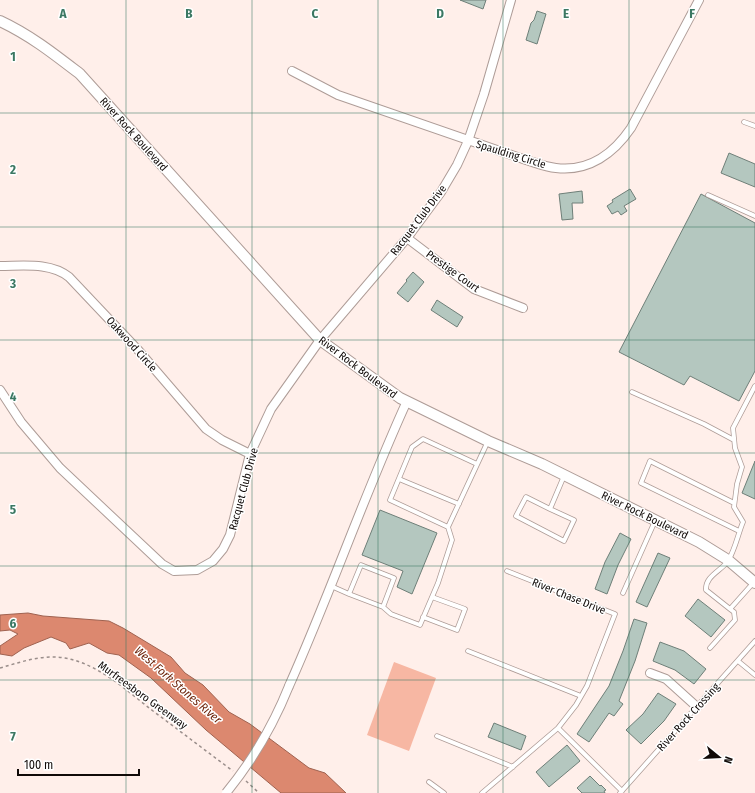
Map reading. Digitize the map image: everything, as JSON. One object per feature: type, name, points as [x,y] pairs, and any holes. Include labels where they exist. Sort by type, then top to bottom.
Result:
[{"type":"street","name":"Racquet Club Drive","points":[[0,390],[21,422],[60,468],[162,564],[174,571],[197,570],[213,561],[223,549],[230,535],[250,454],[271,409],[320,340],[407,238],[441,192],[468,141],[484,94],[511,0]]},
{"type":"street","name":"Spaulding Circle","points":[[292,71],[338,95],[526,160],[556,168],[582,166],[606,156],[620,144],[632,128],[699,0]]},
{"type":"street","name":"River Rock Boulevard","points":[[0,21],[18,29],[49,49],[80,74],[320,340],[360,371],[407,401],[488,441],[564,475],[698,542],[728,560],[754,582]]},
{"type":"street","name":"Prestige Court","points":[[407,238],[474,289],[523,308]]},
{"type":"street","name":"Oakwood Circle","points":[[0,266],[50,268],[61,271],[69,277],[140,351],[206,429],[222,440],[250,454]]},
{"type":"street","points":[[226,793],[263,742],[277,716],[387,446],[407,401]]},
{"type":"street","points":[[650,673],[666,679],[697,707]]},
{"type":"lane","points":[[744,122],[755,126]]},
{"type":"lane","points":[[708,195],[755,216]]},
{"type":"lane","points":[[710,648],[735,620],[734,612],[706,590],[706,584],[728,560],[743,522],[734,507],[737,484],[742,467],[735,448],[733,428],[755,386]]},
{"type":"lane","points":[[632,392],[704,424],[734,440]]},
{"type":"lane","points":[[448,527],[390,500],[412,447],[423,439],[477,464]]},
{"type":"lane","points":[[331,586],[383,607],[391,614],[420,625],[432,597],[452,540],[448,527],[488,441]]},
{"type":"lane","points":[[734,503],[650,461],[641,483],[740,531]]},
{"type":"lane","points":[[550,509],[564,475]]},
{"type":"lane","points":[[399,478],[459,504]]},
{"type":"lane","points":[[526,497],[550,509],[574,520],[564,541],[516,516],[526,497]]},
{"type":"lane","points":[[623,593],[655,520]]},
{"type":"lane","points":[[349,594],[361,565],[394,578],[383,607]]},
{"type":"lane","name":"River Chase Drive","points":[[482,793],[558,728],[581,696],[615,614],[507,571]]},
{"type":"lane","points":[[730,609],[754,582]]},
{"type":"lane","points":[[423,617],[457,630],[465,609],[432,597]]},
{"type":"lane","name":"River Rock Crossing","points":[[621,792],[755,641]]},
{"type":"lane","points":[[468,651],[581,696]]},
{"type":"lane","points":[[738,661],[755,675]]},
{"type":"lane","points":[[558,728],[621,792]]},
{"type":"lane","points":[[437,736],[513,766]]},
{"type":"lane","points":[[429,782],[444,793]]},
{"type":"path","name":"Murfreesboro Greenway","points":[[0,668],[30,659],[50,657],[64,658],[89,666],[112,680],[235,773]]},
{"type":"path","points":[[241,778],[259,793]]},
{"type":"shaded area","points":[[394,662],[436,678],[409,751],[367,735]]},
{"type":"water","name":"West Fork Stones River","points":[[28,613],[43,616],[109,621],[123,628],[171,657],[185,673],[203,685],[229,712],[250,724],[309,768],[325,773],[346,793],[281,793],[206,730],[151,678],[119,655],[107,653],[89,643],[70,649],[66,643],[51,637],[24,648],[12,656],[0,654],[0,646],[18,634],[10,630],[0,631],[0,615]]},
{"type":"building","points":[[460,0],[486,0],[483,9]]},
{"type":"building","points":[[537,11],[546,14],[537,44],[526,40],[531,23],[534,20]]},
{"type":"building","points":[[729,153],[755,164],[755,187],[721,173]]},
{"type":"building","points":[[630,189],[636,199],[624,206],[627,211],[621,215],[618,211],[612,214],[607,206],[613,202],[612,200]]},
{"type":"building","points":[[582,191],[583,203],[572,203],[573,219],[562,220],[559,194]]},
{"type":"building","points":[[701,194],[755,223],[755,371],[739,401],[690,376],[684,385],[619,352]]},
{"type":"building","points":[[413,272],[424,282],[408,302],[397,293]]},
{"type":"building","points":[[437,300],[463,317],[457,327],[431,310]]},
{"type":"building","points":[[755,461],[755,499],[742,493]]},
{"type":"building","points":[[380,510],[437,533],[412,594],[397,587],[403,571],[362,555]]},
{"type":"building","points":[[620,533],[631,539],[618,565],[607,594],[595,589],[605,562]]},
{"type":"building","points":[[658,553],[670,558],[647,607],[636,602]]},
{"type":"building","points":[[698,599],[725,620],[711,637],[685,616]]},
{"type":"building","points":[[634,619],[647,623],[635,661],[619,701],[623,704],[614,716],[609,713],[589,742],[577,734],[609,686]]},
{"type":"building","points":[[660,642],[684,651],[706,669],[694,684],[675,670],[653,661]]},
{"type":"building","points":[[658,693],[676,704],[664,721],[641,744],[626,730],[643,714]]},
{"type":"building","points":[[494,723],[526,736],[521,750],[488,737]]},
{"type":"building","points":[[567,745],[580,761],[549,787],[536,772]]},
{"type":"building","points":[[590,776],[606,790],[604,791],[605,793],[582,793],[577,788]]}]
